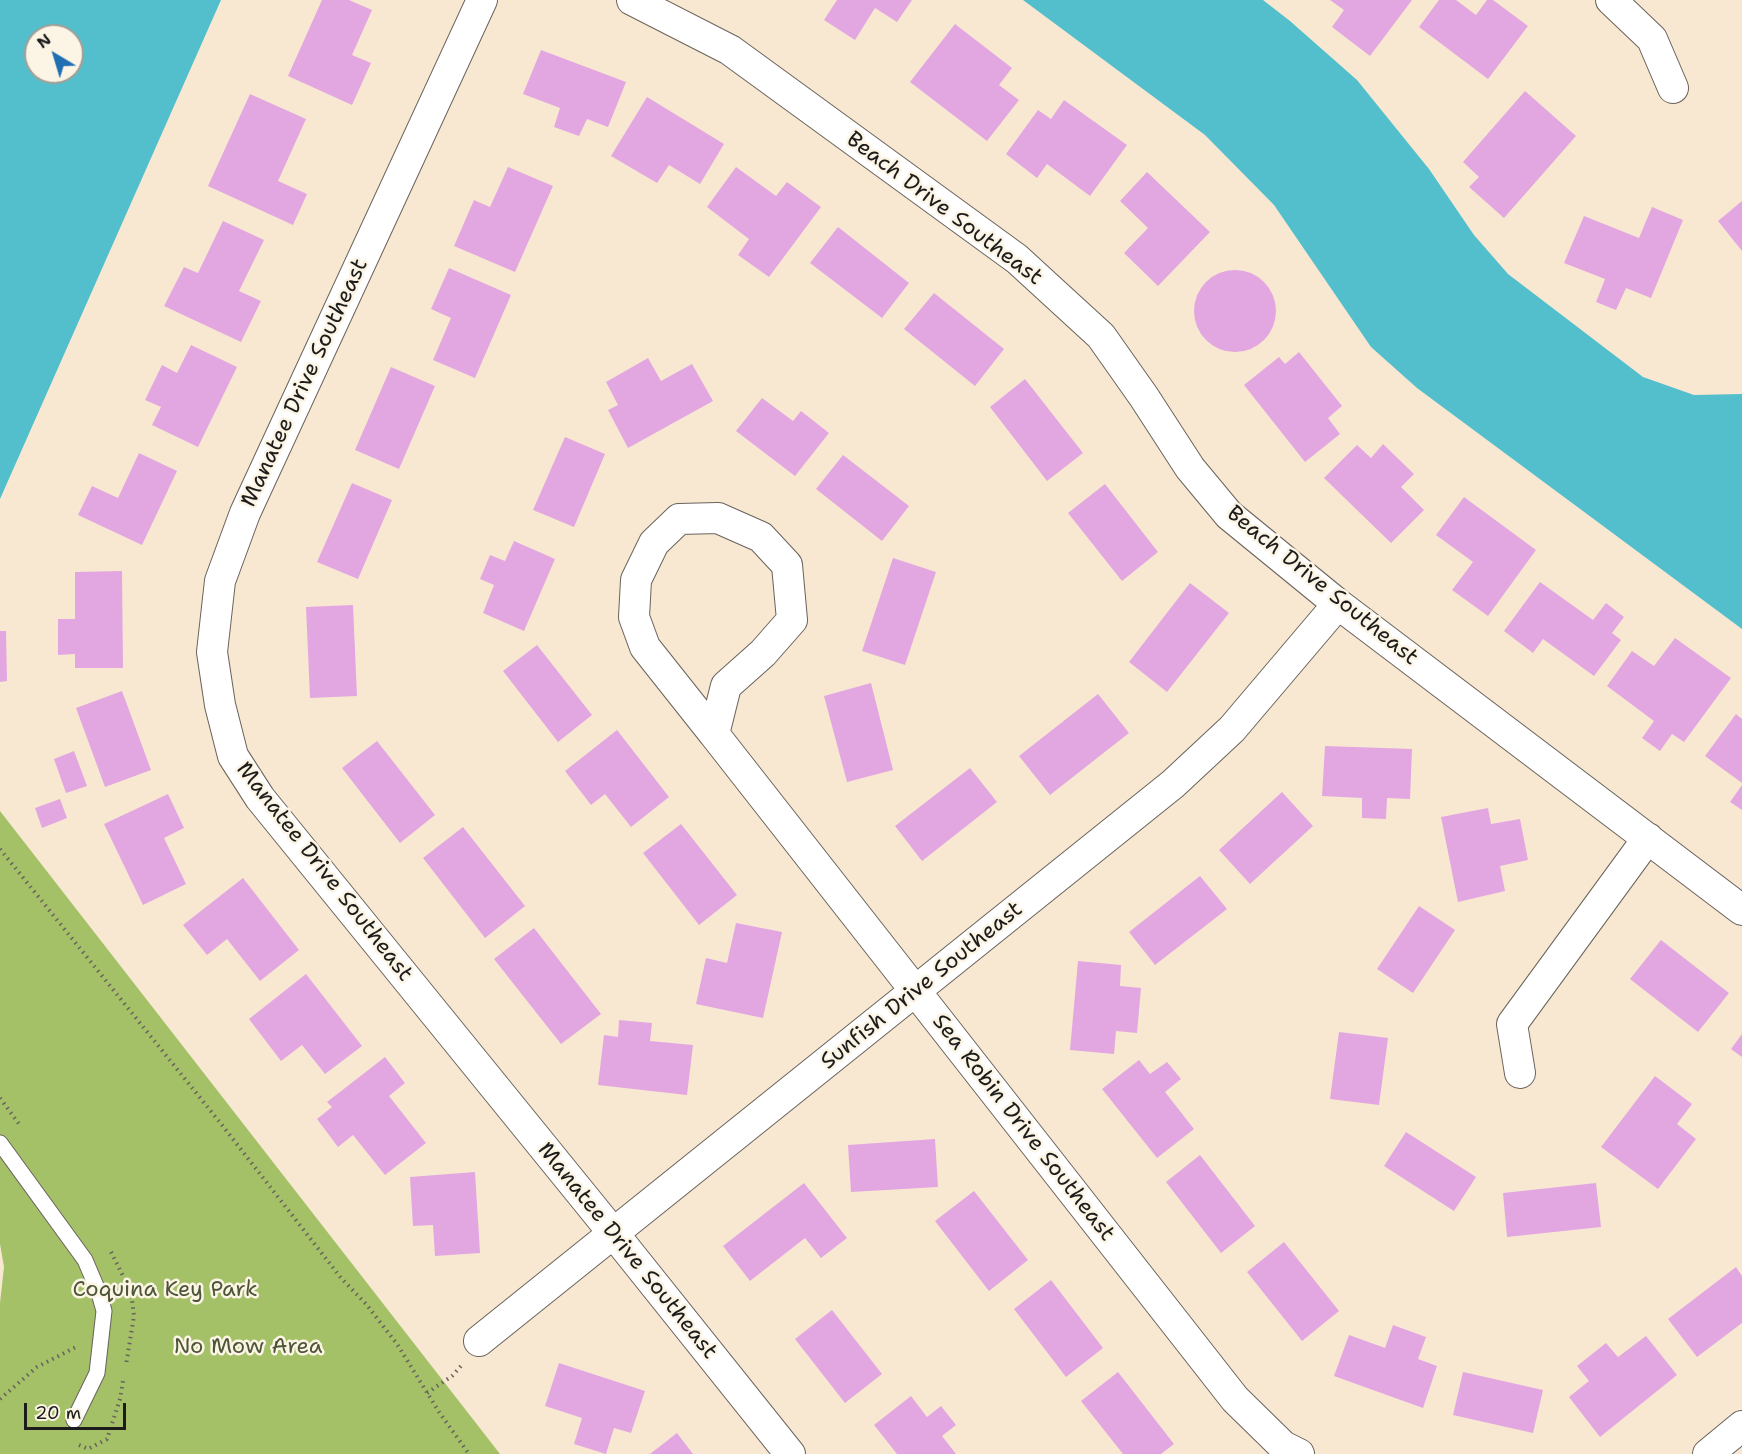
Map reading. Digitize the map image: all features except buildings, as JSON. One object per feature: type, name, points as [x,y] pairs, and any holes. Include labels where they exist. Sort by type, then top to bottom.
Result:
[{"type":"street","name":"Manatee Drive Southeast","points":[[482,0],[245,513],[220,581],[212,652],[220,705],[233,756],[260,798],[790,1454]]},
{"type":"street","name":"Beach Drive Southeast","points":[[632,0],[730,50],[1017,259],[1101,336],[1190,468],[1229,515],[1338,604],[1742,910]]},
{"type":"street","points":[[1611,0],[1652,39],[1673,88]]},
{"type":"street","name":"Sea Robin Drive Southeast","points":[[714,734],[726,686],[763,653],[792,620],[787,565],[761,537],[718,518],[679,519],[654,543],[636,580],[634,617],[645,647],[1235,1399],[1283,1446],[1299,1454]]},
{"type":"street","name":"Sunfish Drive Southeast","points":[[472,1351],[1173,784],[1233,729],[1338,604]]},
{"type":"street","points":[[1520,1072],[1512,1024],[1648,838]]},
{"type":"street","points":[[1708,1454],[1742,1426]]},
{"type":"lane","points":[[0,1143],[85,1260],[104,1311],[97,1373],[74,1420]]},
{"type":"path","points":[[0,849],[222,1125],[341,1278],[366,1304],[397,1344],[469,1454]]},
{"type":"path","points":[[0,1399],[37,1367],[102,1333]]},
{"type":"path","points":[[427,1393],[452,1376],[472,1351]]},
{"type":"green space","name":"Coquina Key Park","points":[[0,811],[500,1454],[0,1454],[0,1303],[4,1267],[0,1244]]},
{"type":"water","points":[[0,0],[221,0],[0,499]]},
{"type":"water","points":[[1023,0],[1263,0],[1357,80],[1429,169],[1474,235],[1508,274],[1643,377],[1694,395],[1742,394],[1742,629],[1417,388],[1371,347],[1274,205],[1205,135]]},
{"type":"park label","name":"No Mow Area","points":[[248,1347]]}]
